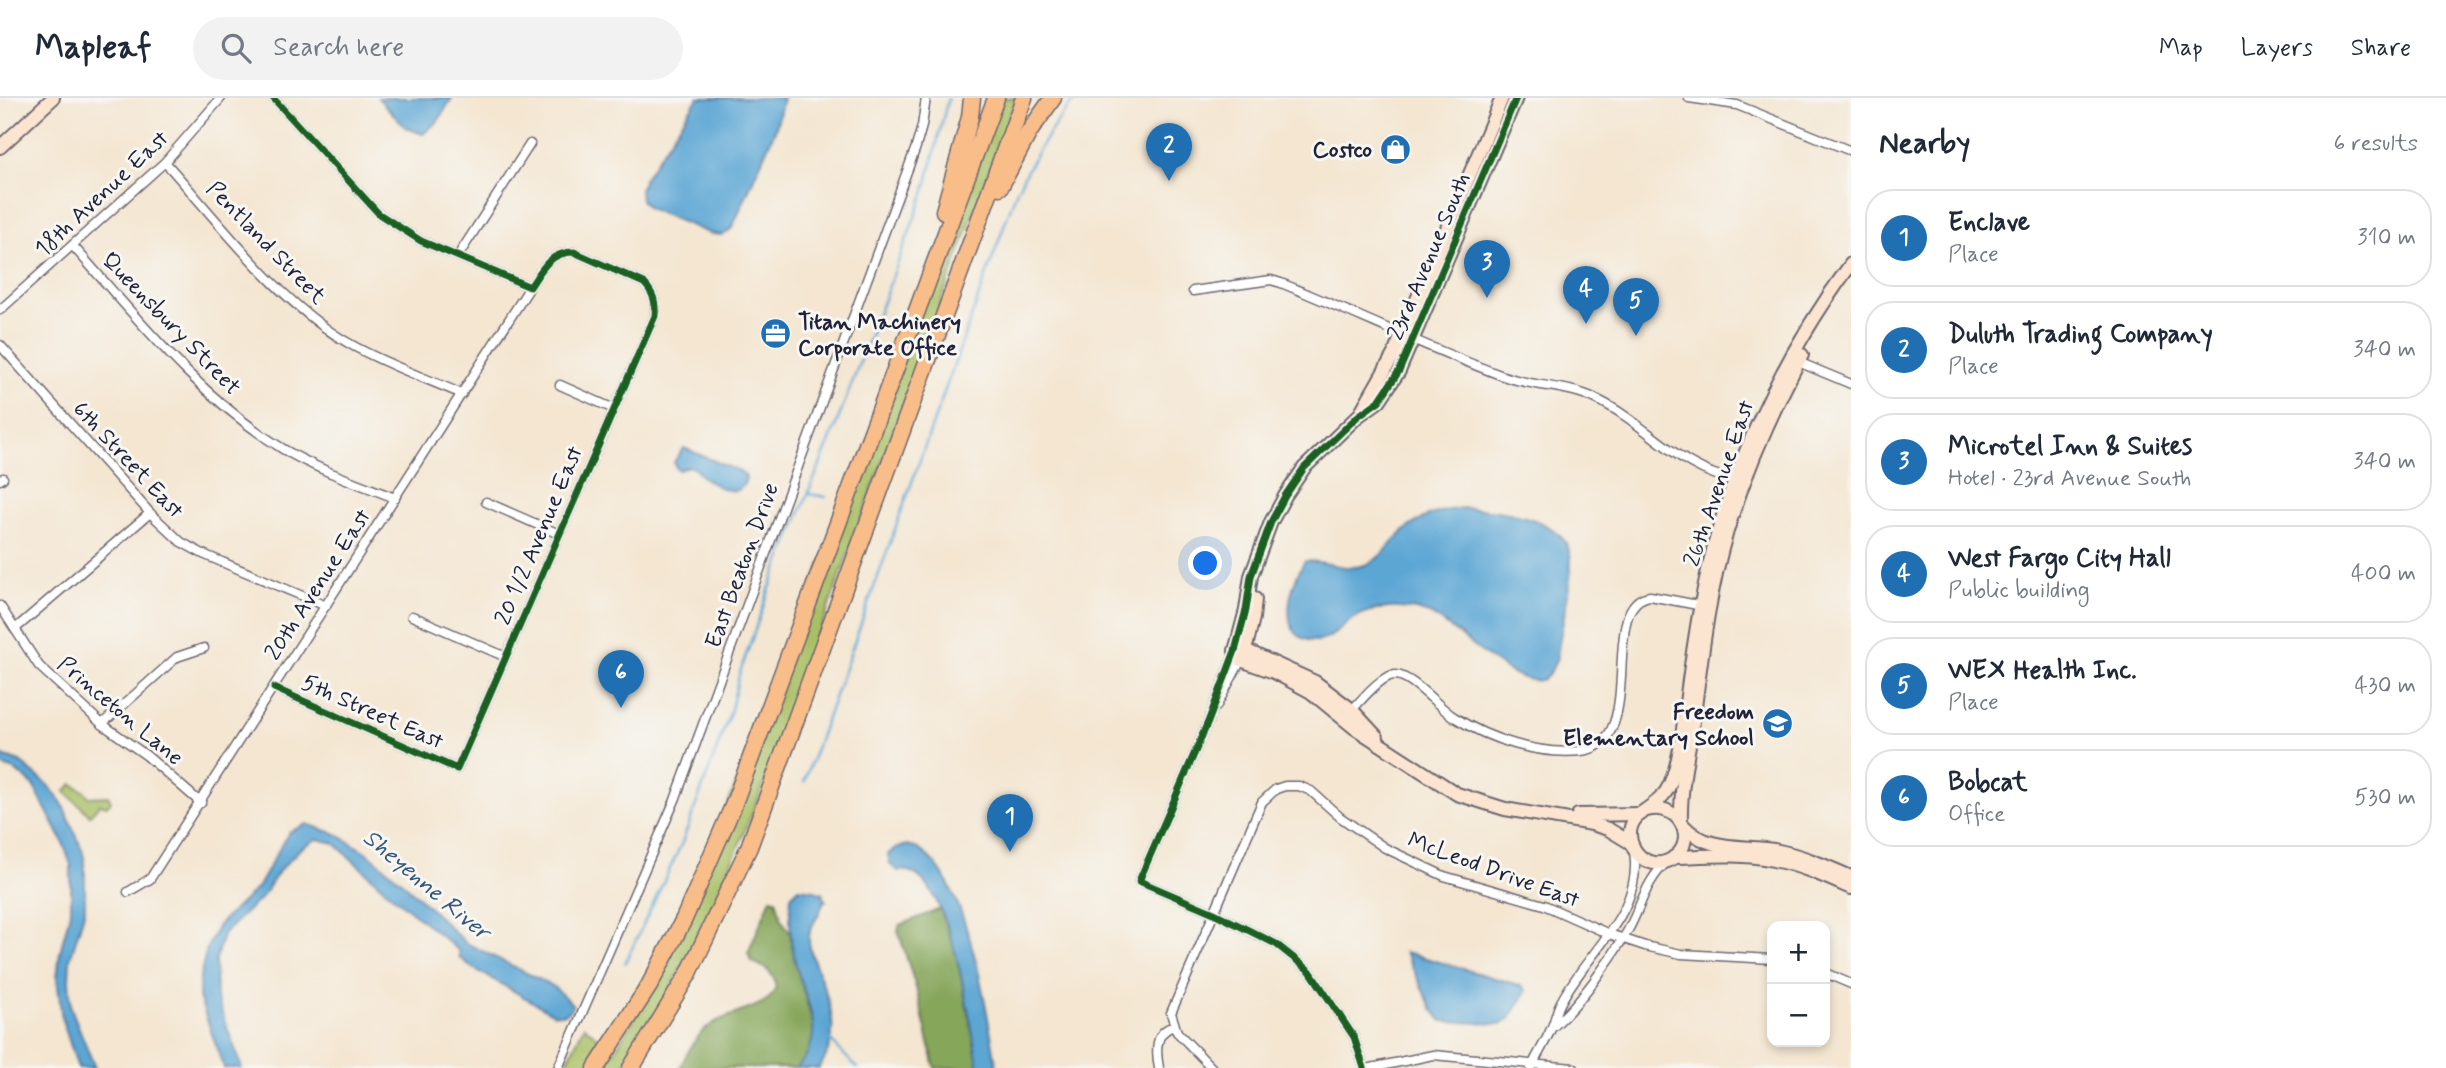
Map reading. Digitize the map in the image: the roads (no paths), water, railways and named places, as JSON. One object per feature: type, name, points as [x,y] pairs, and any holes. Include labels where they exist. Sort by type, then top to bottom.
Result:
[{"type":"highway","points":[[920,303],[970,117],[972,98]]},
{"type":"highway","points":[[596,1068],[649,986],[678,930],[733,806],[996,98]]},
{"type":"highway","points":[[631,1068],[689,973],[749,847],[1024,98]]},
{"type":"highway","points":[[953,288],[1018,151],[1052,98]]},
{"type":"street","points":[[0,147],[53,98]]},
{"type":"street","name":"18th Avenue East","points":[[0,310],[165,162],[221,98]]},
{"type":"street","points":[[273,98],[379,214],[421,241],[530,287]]},
{"type":"street","name":"East Beaton Drive","points":[[558,1068],[675,800],[916,147],[927,104],[926,98]]},
{"type":"street","name":"23rd Avenue South","points":[[1409,336],[1502,98]]},
{"type":"street","name":"23rd Avenue South","points":[[1240,654],[1251,576],[1271,522],[1298,478],[1358,416],[1409,336],[1516,98]]},
{"type":"street","points":[[1689,98],[1741,102],[1851,151]]},
{"type":"street","points":[[458,256],[530,144]]},
{"type":"street","name":"Pentland Street","points":[[165,162],[279,289],[302,310],[351,345],[462,394]]},
{"type":"street","name":"Queensbury Street","points":[[73,246],[172,357],[227,410],[305,461],[395,498]]},
{"type":"street","name":"20th Avenue East","points":[[128,892],[150,879],[201,803],[530,287],[554,257],[564,252],[574,252],[644,283],[652,291],[656,303],[654,316]]},
{"type":"street","name":"26th Avenue East","points":[[1644,812],[1660,800],[1670,786],[1719,529],[1740,481],[1766,404],[1851,264]]},
{"type":"street","name":"26th Avenue East","points":[[1794,360],[1851,278]]},
{"type":"street","points":[[1194,291],[1274,281],[1506,377],[1594,398],[1627,416],[1681,458],[1740,481]]},
{"type":"street","name":"20 1/2 Avenue East","points":[[457,769],[654,316]]},
{"type":"street","name":"6th Street East","points":[[0,345],[150,513],[181,542],[326,606]]},
{"type":"street","points":[[1794,360],[1851,384]]},
{"type":"street","points":[[560,385],[614,409]]},
{"type":"street","points":[[486,502],[559,534]]},
{"type":"street","points":[[15,629],[150,513]]},
{"type":"street","points":[[1348,715],[1384,678],[1399,675],[1409,679],[1454,717],[1489,735],[1527,747],[1558,751],[1587,750],[1604,740],[1615,723],[1625,632],[1633,603],[1641,597],[1650,596],[1705,607]]},
{"type":"street","name":"Princeton Lane","points":[[0,607],[39,666],[102,723],[147,756],[201,803]]},
{"type":"street","name":"26th Avenue East","points":[[1682,823],[1681,791],[1689,752],[1705,607]]},
{"type":"street","points":[[412,616],[506,657]]},
{"type":"street","points":[[102,723],[177,657],[204,648]]},
{"type":"street","points":[[1364,1068],[1354,1037],[1310,971],[1276,944],[1214,913],[1139,881],[1240,654],[1315,682],[1397,757],[1457,794],[1505,809],[1608,829],[1632,847],[1639,856],[1653,863],[1671,859],[1732,855],[1774,860],[1810,870],[1851,888]]},
{"type":"street","name":"5th Street East","points":[[274,688],[457,769]]},
{"type":"street","name":"McLeod Drive East","points":[[1174,1026],[1171,1013],[1173,1006],[1262,802],[1276,789],[1285,786],[1299,786],[1311,791],[1340,817],[1375,842],[1423,868],[1464,883],[1544,905],[1622,939],[1681,954],[1767,959]]},
{"type":"street","points":[[1538,814],[1607,816],[1644,812],[1655,808],[1670,811],[1693,835],[1712,844],[1775,850],[1814,861],[1851,877]]},
{"type":"street","points":[[1532,1066],[1552,1028],[1560,1004],[1609,934],[1630,895],[1637,869],[1631,827],[1644,812]]},
{"type":"street","points":[[1552,1028],[1569,1012],[1622,939],[1655,872],[1671,859],[1684,843],[1682,823]]},
{"type":"street","points":[[1830,975],[1851,984]]},
{"type":"street","points":[[1159,1068],[1158,1041],[1166,1028],[1174,1026],[1180,1036],[1212,1068]]},
{"type":"street","points":[[1371,1068],[1433,1055],[1574,1068]]},
{"type":"water","points":[[378,98],[452,98],[438,121],[423,134],[406,128]]},
{"type":"water","points":[[698,98],[783,98],[776,128],[732,228],[723,235],[711,234],[648,208],[641,200],[640,190],[644,179]]},
{"type":"water","points":[[684,448],[741,472],[746,477],[744,484],[735,491],[723,489],[702,477],[692,467],[679,470],[674,462]]},
{"type":"water","points":[[1461,508],[1490,510],[1524,517],[1554,530],[1564,541],[1571,563],[1568,589],[1557,657],[1550,672],[1543,679],[1531,680],[1517,676],[1501,667],[1440,620],[1409,609],[1369,611],[1319,641],[1302,638],[1294,630],[1290,620],[1291,594],[1305,561],[1346,567],[1362,566],[1377,559],[1402,533],[1417,522],[1432,514]]},
{"type":"water","points":[[0,755],[20,762],[47,784],[62,803],[82,849],[85,862],[85,910],[70,959],[69,980],[71,1008],[95,1068],[78,1068],[62,1019],[57,978],[60,952],[71,909],[71,865],[62,840],[33,785],[15,770],[0,765]]},
{"type":"water","points":[[307,824],[336,834],[369,854],[407,886],[466,943],[553,986],[573,1005],[570,1011],[554,1014],[471,967],[459,957],[459,951],[334,843],[317,839],[301,848],[280,870],[262,897],[224,933],[215,960],[216,997],[242,1068],[224,1068],[199,997],[200,977],[207,948],[218,925],[257,888],[289,832]]},
{"type":"water","points":[[907,845],[928,856],[945,878],[959,908],[980,978],[997,1068],[979,1068],[955,951],[931,892],[916,875],[898,871],[890,862],[888,854]]},
{"type":"water","points":[[799,888],[822,892],[826,901],[811,927],[809,937],[811,953],[832,1018],[831,1043],[819,1068],[797,1068],[807,1054],[813,1029],[791,937],[791,896]]},
{"type":"water","points":[[1405,952],[1522,986],[1526,990],[1525,994],[1509,1020],[1501,1024],[1442,1021],[1432,1009]]},
{"type":"waterway","points":[[625,963],[682,843],[730,713],[739,675],[773,579],[833,433],[925,191],[948,98]]},
{"type":"waterway","points":[[804,782],[1017,190],[1044,142],[1076,98]]},
{"type":"waterway","points":[[809,494],[826,497]]},
{"type":"waterway","points":[[830,1040],[857,1068]]},
{"type":"place","name":"Costco","points":[[1395,149]]},
{"type":"place","name":"Duluth Trading Company","points":[[1169,181]]},
{"type":"place","name":"Microtel Inn & Suites","points":[[1487,298]]},
{"type":"place","name":"West Fargo City Hall","points":[[1586,324]]},
{"type":"place","name":"Titan Machinery Corporate Office","points":[[775,334]]},
{"type":"place","name":"WEX Health Inc.","points":[[1636,336]]},
{"type":"place","name":"Bobcat","points":[[621,708]]},
{"type":"place","name":"Freedom Elementary School","points":[[1777,724]]},
{"type":"place","name":"Enclave","points":[[1010,852]]},
{"type":"water label","name":"Sheyenne River","points":[[427,884]]}]
